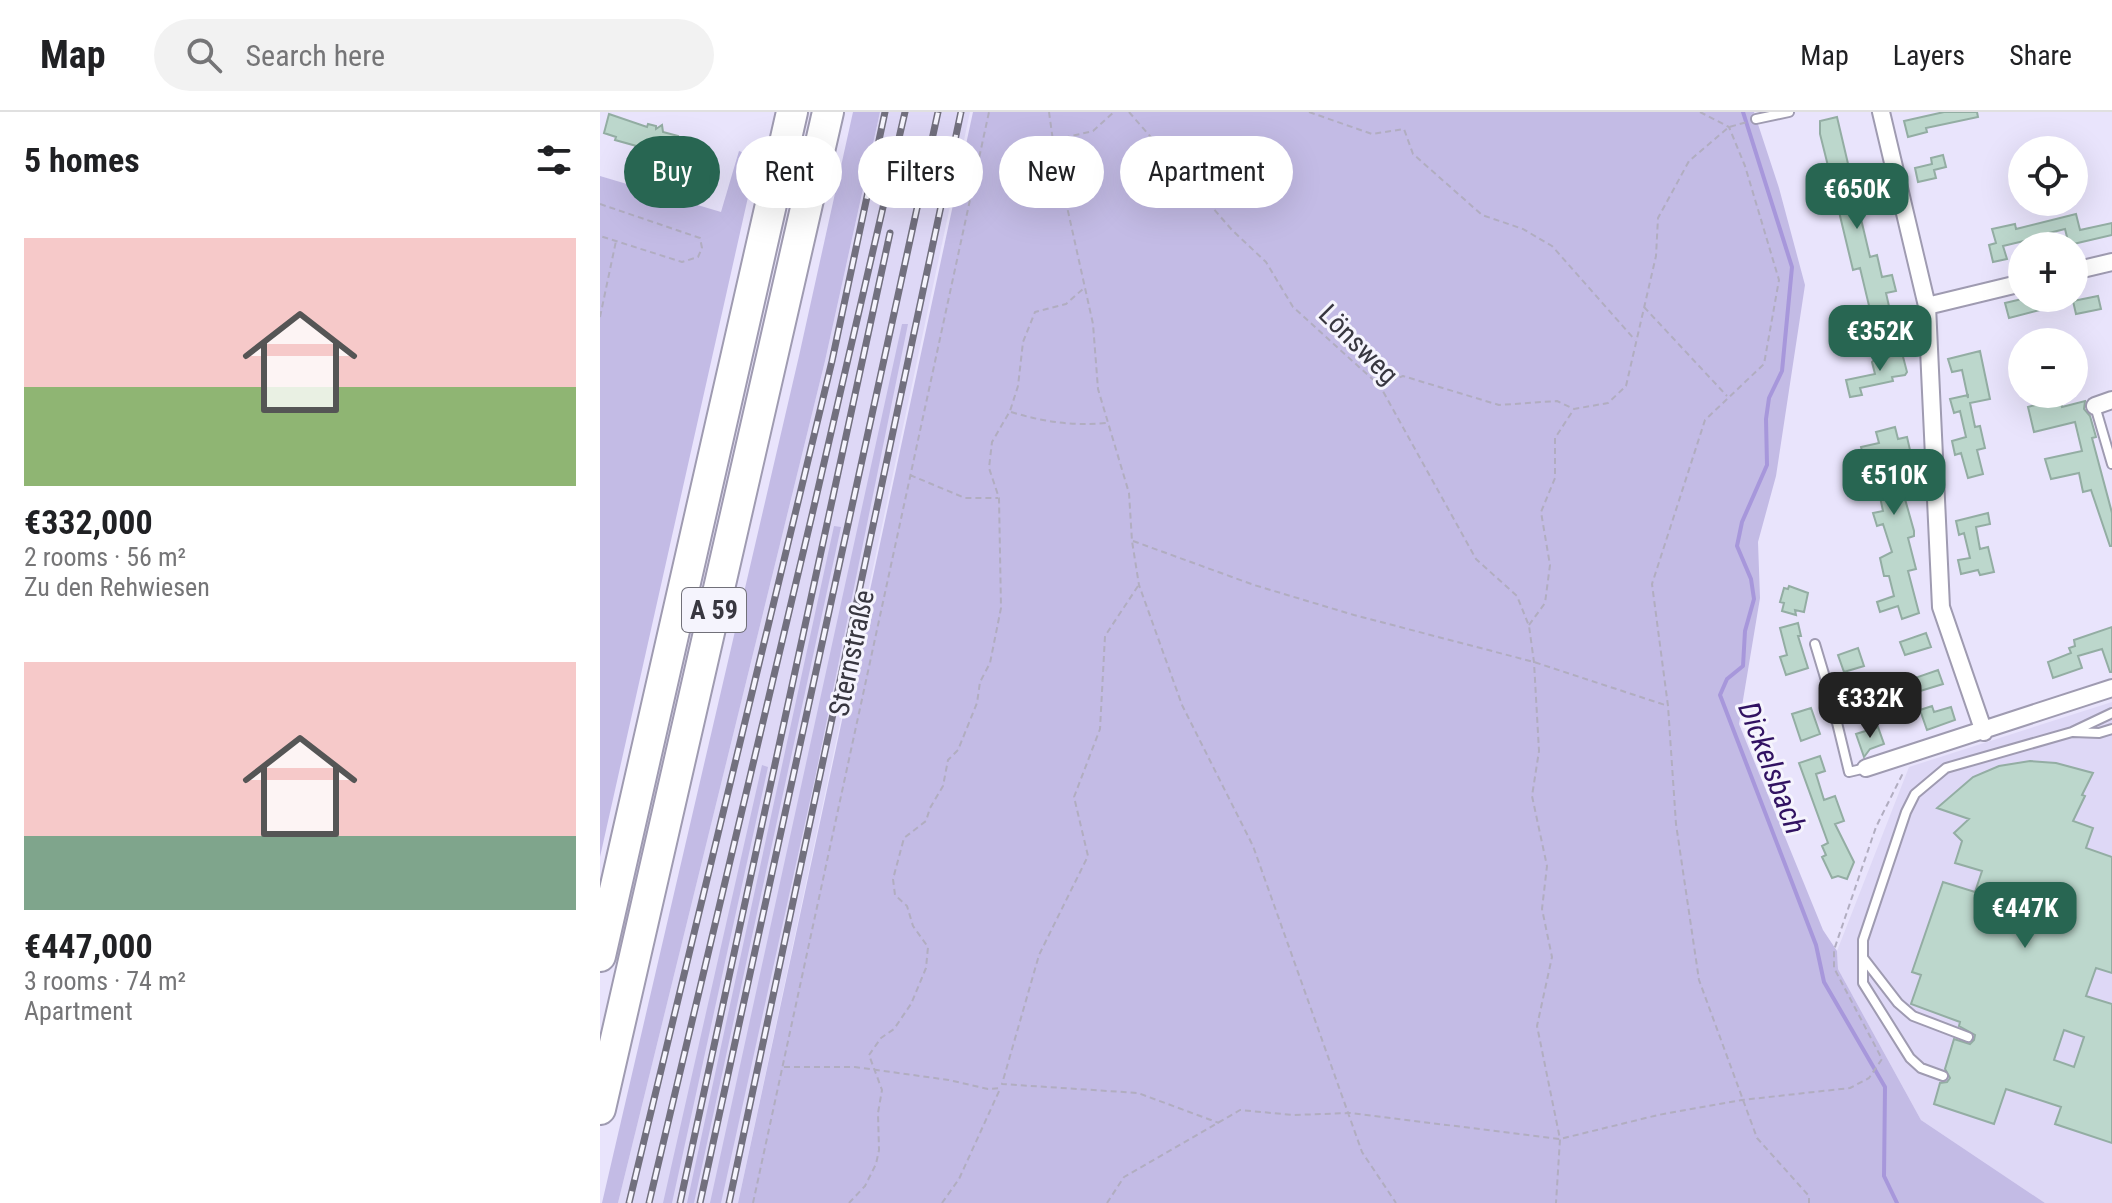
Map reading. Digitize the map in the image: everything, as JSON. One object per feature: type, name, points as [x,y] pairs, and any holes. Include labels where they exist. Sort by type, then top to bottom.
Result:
[{"type":"highway","name":"A 59","points":[[600,956],[792,112]]},
{"type":"highway","name":"A 59","points":[[600,1109],[828,112]]},
{"type":"street","points":[[1881,112],[1927,306],[1941,607],[1984,732]]},
{"type":"street","points":[[2088,268],[2112,262]]},
{"type":"street","points":[[1927,306],[2008,286]]},
{"type":"street","points":[[2095,406],[2112,400]]},
{"type":"street","points":[[1866,768],[2112,688]]},
{"type":"lane","points":[[1756,119],[1789,112]]},
{"type":"lane","points":[[2095,406],[2112,464]]},
{"type":"lane","points":[[1815,644],[1849,772],[1866,768]]},
{"type":"lane","points":[[1943,1076],[1921,1068],[1910,1058],[1863,983],[1863,940],[1906,812],[1915,794],[1946,768],[2072,732],[2112,713]]},
{"type":"lane","points":[[2072,732],[2099,733],[2112,729]]},
{"type":"lane","points":[[1864,959],[1898,1003],[1913,1016],[1968,1037]]},
{"type":"path","name":"Sternstraße","points":[[753,1203],[989,112]]},
{"type":"path","points":[[1049,112],[1052,136]]},
{"type":"path","points":[[1071,136],[1093,131],[1114,112]]},
{"type":"path","name":"Lönsweg","points":[[1129,112],[1232,230],[1266,262],[1293,307],[1380,386],[1476,559],[1517,596],[1529,626],[1539,751],[1532,796],[1547,866],[1542,909],[1552,957],[1537,1026],[1560,1139],[1556,1203]]},
{"type":"path","points":[[1309,112],[1372,134],[1404,129],[1413,154],[1482,215],[1523,229],[1552,246],[1636,341]]},
{"type":"path","points":[[1700,112],[1729,127],[1745,166],[1779,280],[1764,364],[1705,420],[1652,584],[1668,706],[1676,824],[1699,980],[1757,1138],[1809,1196],[1809,1203]]},
{"type":"path","points":[[1380,386],[1403,376],[1499,405],[1557,401],[1574,409],[1608,403],[1626,386],[1656,256],[1658,218],[1689,161],[1729,127],[1738,124]]},
{"type":"path","points":[[600,204],[700,238],[702,248],[698,257],[682,262],[600,236]]},
{"type":"path","points":[[1068,208],[1093,324],[1098,389],[1129,493],[1139,585],[1182,705],[1253,846],[1362,1152],[1396,1203]]},
{"type":"path","points":[[600,317],[617,240]]},
{"type":"path","points":[[849,1203],[865,1186],[879,1150],[878,1113],[882,1090],[869,1055],[903,1017],[926,968],[928,947],[913,926],[907,906],[895,895],[893,879],[904,838],[926,821],[943,786],[948,760],[958,750],[977,703],[980,682],[990,663],[1001,608],[999,498],[989,468],[992,442],[1010,411],[1018,386],[1023,342],[1035,312],[1066,304],[1085,288]]},
{"type":"path","points":[[1643,306],[1728,397]]},
{"type":"path","points":[[1529,626],[1545,603],[1550,565],[1541,512],[1555,478],[1555,438],[1574,409]]},
{"type":"path","points":[[1010,411],[1042,422],[1078,426],[1108,423]]},
{"type":"path","points":[[910,475],[965,498],[999,498]]},
{"type":"path","points":[[1132,541],[1254,585],[1534,662],[1668,706]]},
{"type":"path","points":[[942,1203],[959,1179],[1001,1086],[1039,955],[1088,856],[1074,797],[1100,729],[1105,636],[1139,585]]},
{"type":"path","points":[[1107,1203],[1124,1177],[1240,1110],[1293,1115],[1350,1113],[1560,1139],[1658,1115],[1742,1100],[1850,1088],[1869,1078],[1881,1062]]},
{"type":"path","points":[[782,1067],[855,1067],[949,1080],[988,1089],[1001,1086],[1138,1093],[1220,1124]]},
{"type":"shaded area","points":[[853,112],[880,112],[875,136],[858,136],[859,208],[825,361],[618,1203],[602,1203],[832,208],[842,208],[842,162]]},
{"type":"shaded area","points":[[880,112],[970,112],[965,136],[875,136]]},
{"type":"shaded area","points":[[973,112],[1754,112],[1779,188],[1805,285],[1776,476],[1758,542],[1760,598],[1739,724],[1823,930],[1837,951],[1838,969],[1921,1120],[2045,1203],[738,1203],[952,208],[983,208],[983,136],[968,136]]},
{"type":"shaded area","points":[[736,161],[736,208],[746,208],[600,857],[600,176],[624,183],[624,208],[708,208],[721,212]]},
{"type":"shaded area","points":[[859,208],[950,208],[738,1203],[618,1203],[825,361]]},
{"type":"shaded area","points":[[902,324],[908,324],[815,778],[721,1203],[710,1203]]},
{"type":"shaded area","points":[[834,526],[841,527],[694,1203],[687,1203]]},
{"type":"shaded area","points":[[2112,702],[2112,1203],[2045,1203],[1921,1120],[1838,969],[1837,951],[1909,767]]},
{"type":"shaded area","points":[[762,765],[768,767],[672,1203],[663,1203]]},
{"type":"building","points":[[1944,112],[1977,112],[1978,117],[1926,128],[1927,132],[1908,137],[1904,121]]},
{"type":"building","points":[[609,114],[647,127],[648,124],[656,126],[656,129],[662,125],[663,132],[678,136],[624,136],[624,143],[604,133]]},
{"type":"building","points":[[1837,117],[1870,257],[1877,255],[1882,277],[1892,275],[1896,291],[1886,293],[1891,315],[1901,313],[1904,327],[1878,333],[1877,325],[1865,328],[1862,316],[1871,314],[1860,268],[1853,270],[1835,195],[1826,197],[1823,184],[1832,182],[1820,134],[1820,121]]},
{"type":"building","points":[[1943,155],[1946,167],[1934,170],[1936,178],[1918,182],[1915,168],[1932,164],[1931,158]]},
{"type":"building","points":[[2076,216],[2080,230],[2112,223],[2112,235],[2088,241],[2088,232],[2066,232],[2065,229],[2008,232],[2008,245],[2003,246],[2007,259],[1993,262],[1989,245],[1996,243],[1992,229],[2015,224],[2016,229]]},
{"type":"building","points":[[2098,296],[2101,309],[2088,312],[2088,298]]},
{"type":"building","points":[[2008,302],[2008,312],[2032,312],[2009,318],[2005,303]]},
{"type":"building","points":[[1901,349],[1907,372],[1905,375],[1892,377],[1893,381],[1860,388],[1862,395],[1850,397],[1846,380],[1875,374],[1874,360],[1889,357],[1888,353]]},
{"type":"building","points":[[1980,351],[1990,399],[1970,403],[1975,427],[1980,426],[1985,448],[1977,450],[1983,474],[1968,478],[1961,453],[1955,455],[1952,441],[1966,437],[1960,411],[1954,413],[1950,399],[1967,395],[1962,370],[1952,372],[1948,359]]},
{"type":"building","points":[[2028,408],[2084,408],[2090,416],[2096,437],[2092,438],[2112,513],[2112,546],[2091,490],[2083,492],[2079,473],[2051,479],[2045,459],[2082,451],[2075,422],[2034,432]]},
{"type":"building","points":[[1895,427],[1898,439],[1907,437],[1910,450],[1901,452],[1910,498],[1905,499],[1914,531],[1914,536],[1908,538],[1916,569],[1908,571],[1919,613],[1902,619],[1898,606],[1880,612],[1877,602],[1894,596],[1889,576],[1884,576],[1880,558],[1892,552],[1883,524],[1877,526],[1873,513],[1883,511],[1876,478],[1869,480],[1861,447],[1879,443],[1876,432]]},
{"type":"building","points":[[1988,513],[1990,524],[1976,527],[1980,549],[1988,547],[1994,572],[1980,575],[1978,570],[1961,574],[1958,560],[1970,558],[1964,533],[1959,535],[1956,521]]},
{"type":"building","points":[[1789,586],[1808,593],[1804,612],[1795,610],[1796,615],[1782,611],[1784,603],[1780,602],[1784,588],[1788,589]]},
{"type":"building","points":[[1798,623],[1801,636],[1798,636],[1808,668],[1786,675],[1780,657],[1787,655],[1780,628]]},
{"type":"building","points":[[2112,627],[2112,672],[2102,649],[2078,656],[2082,668],[2053,678],[2048,662],[2071,653],[2069,648],[2075,646],[2074,640]]},
{"type":"building","points":[[1926,633],[1931,647],[1905,655],[1900,642]]},
{"type":"building","points":[[1858,648],[1864,666],[1844,672],[1838,655]]},
{"type":"building","points":[[1938,670],[1943,684],[1917,692],[1912,679]]},
{"type":"building","points":[[1932,706],[1934,712],[1951,707],[1955,720],[1927,730],[1920,710]]},
{"type":"building","points":[[1811,708],[1820,734],[1801,741],[1792,714]]},
{"type":"building","points":[[1878,727],[1884,744],[1870,749],[1864,757],[1856,734]]},
{"type":"building","points":[[1820,756],[1825,771],[1816,774],[1824,800],[1835,796],[1844,821],[1835,824],[1854,862],[1847,879],[1832,878],[1822,857],[1826,855],[1822,846],[1828,843],[1799,763]]},
{"type":"building","points":[[2030,761],[2056,763],[2093,773],[2073,821],[2093,828],[2086,848],[2112,857],[2112,973],[2096,968],[2086,996],[2112,1004],[2112,1143],[2055,1124],[2061,1107],[2006,1089],[1994,1124],[1934,1104],[1940,1083],[1950,1078],[1945,1069],[1954,1039],[1970,1044],[1975,1035],[1959,1026],[1960,1022],[1911,1004],[1921,975],[1912,972],[1943,882],[1975,892],[1982,871],[1955,863],[1962,841],[1954,833],[1969,819],[1937,808],[1973,777],[1999,766]],"holes":[[[2064,1030],[2084,1037],[2074,1067],[2054,1060]]]},
{"type":"waterway","name":"Dickelsbach","points":[[1743,112],[1792,267],[1782,371],[1769,398],[1766,419],[1767,465],[1742,522],[1737,546],[1751,579],[1754,599],[1745,631],[1743,666],[1727,679],[1720,695],[1816,945],[1824,982],[1885,1087],[1884,1176],[1897,1203]]},
{"type":"railway","points":[[629,1203],[832,361],[885,112]]},
{"type":"railway","points":[[649,1203],[905,112]]},
{"type":"railway","points":[[700,1203],[938,112]]},
{"type":"railway","points":[[729,1203],[961,112]]},
{"type":"railway","points":[[680,1203],[890,233]]}]
